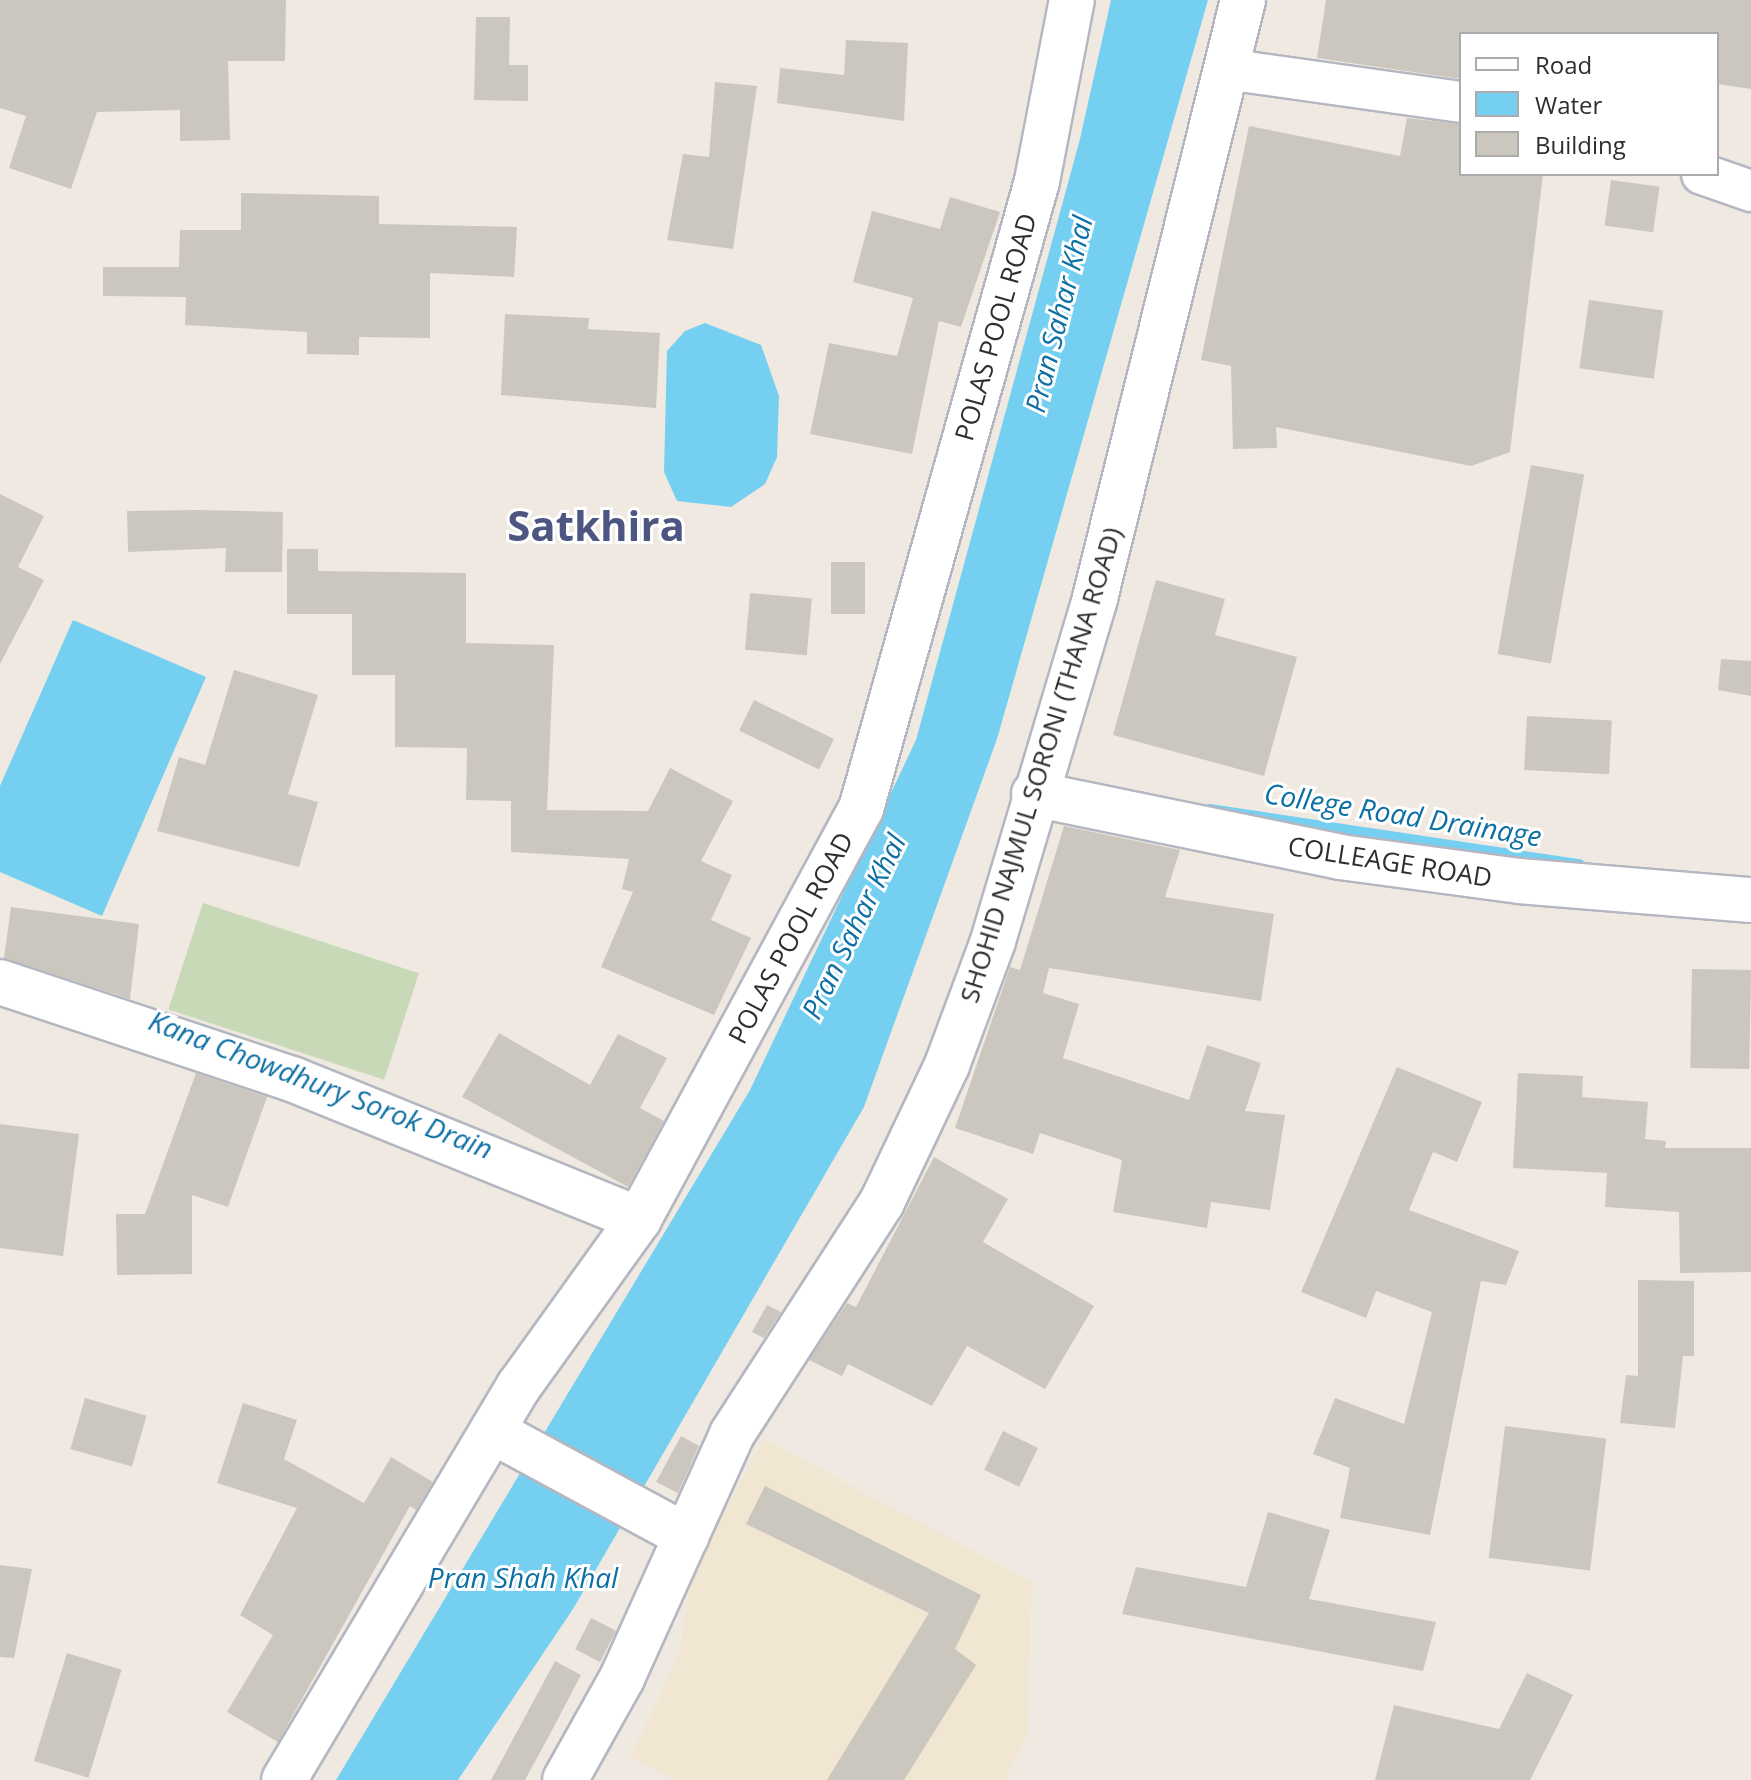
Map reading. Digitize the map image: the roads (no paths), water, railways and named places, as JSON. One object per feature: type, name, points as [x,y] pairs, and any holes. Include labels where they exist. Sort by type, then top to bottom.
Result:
[{"type":"street","name":"POLAS POOL ROAD","points":[[284,1780],[492,1431],[639,1219],[861,809],[1037,181],[1072,0]]},
{"type":"street","name":"SHOHID NAJMUL SORONI (THANA ROAD)","points":[[565,1780],[622,1678],[732,1434],[882,1202],[941,1079],[993,941],[1034,794],[1095,598],[1243,0]]},
{"type":"street","points":[[1226,69],[1459,102]]},
{"type":"street","points":[[1708,176],[1751,191]]},
{"type":"street","name":"COLLEAGE ROAD","points":[[1034,794],[1340,857],[1751,900]]},
{"type":"street","points":[[0,982],[292,1079],[639,1219]]},
{"type":"street","points":[[492,1431],[686,1536]]},
{"type":"water","name":"Pran Shah Khal","points":[[1111,0],[1208,0],[997,739],[864,1107],[573,1609],[458,1780],[336,1780],[750,1090],[916,740],[1080,139]]},
{"type":"water","points":[[705,323],[761,345],[779,396],[777,457],[765,484],[731,507],[677,501],[664,472],[667,351],[685,331]]},
{"type":"water","points":[[73,620],[206,677],[102,916],[0,872],[0,786]]},
{"type":"waterway","name":"College Road Drainage","points":[[1209,809],[1579,864]]},
{"type":"district","name":"Satkhira","points":[[596,525]]},
{"type":"water label","name":"Pran Sahar Khal","points":[[1058,314]]},
{"type":"water label","name":"Pran Sahar Khal","points":[[853,926]]},
{"type":"water label","name":"Kana Chowdhury Sorok Drain","points":[[321,1084]]}]
